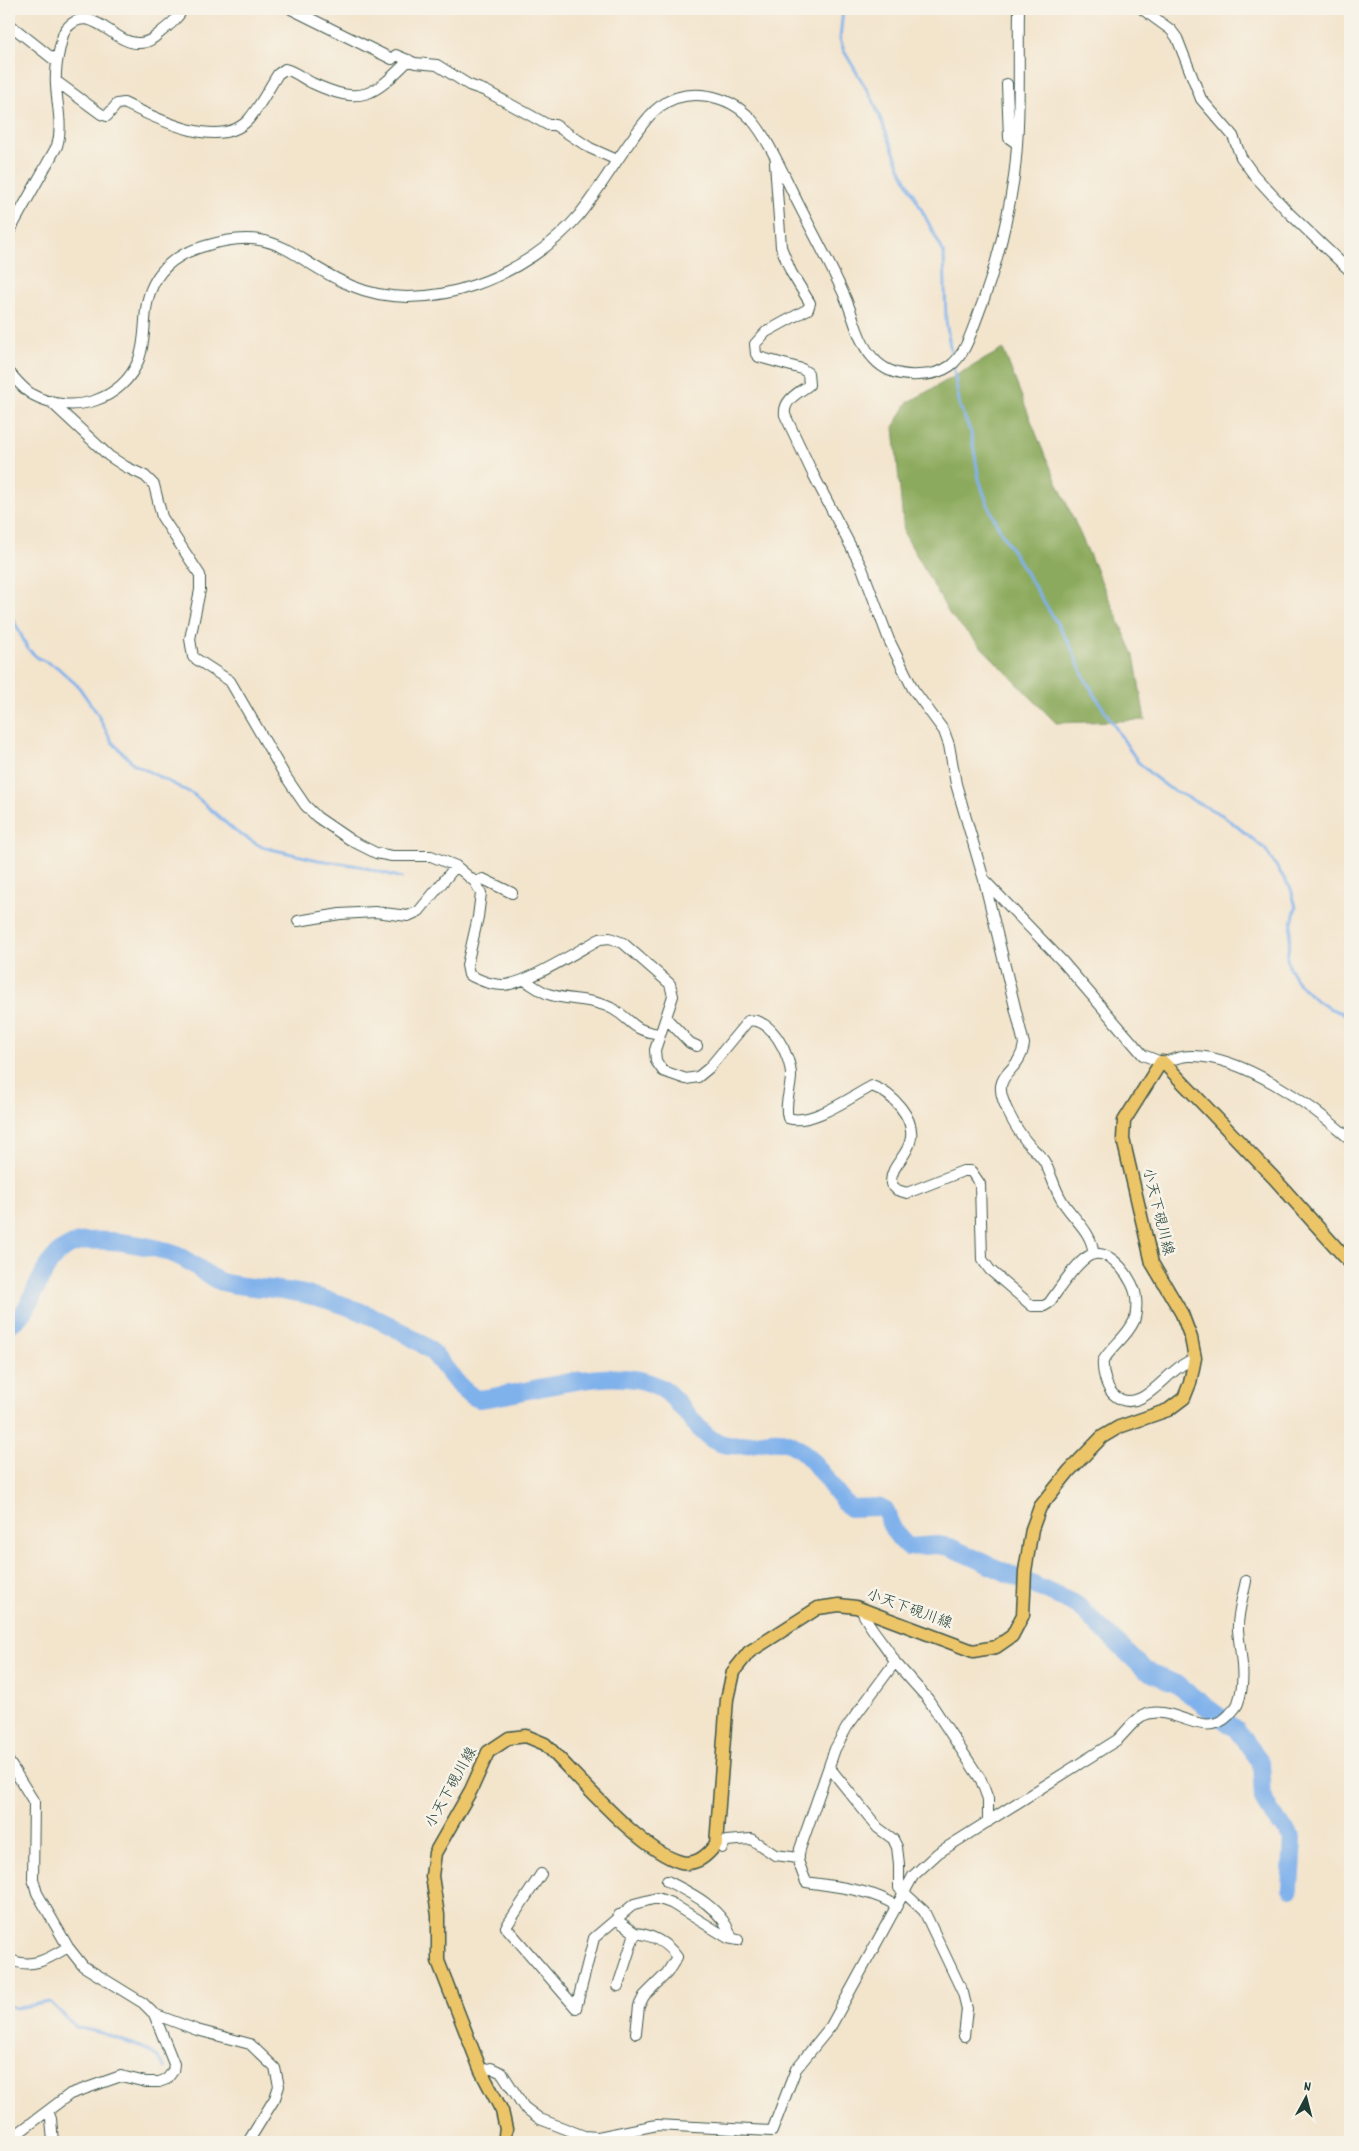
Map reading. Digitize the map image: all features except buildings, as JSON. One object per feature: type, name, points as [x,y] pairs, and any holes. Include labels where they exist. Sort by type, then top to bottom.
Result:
[{"type":"main road","points":[[1162,1062],[1273,1177],[1350,1263]]},
{"type":"main road","name":"小天下硯川線","points":[[504,2142],[506,2129],[502,2111],[481,2071],[438,1962],[438,1914],[432,1876],[435,1852],[466,1798],[488,1752],[509,1738],[526,1736],[545,1744],[608,1809],[639,1837],[681,1862],[691,1863],[707,1856],[716,1844],[727,1699],[733,1672],[749,1652],[818,1608],[839,1605],[861,1609],[973,1651],[996,1648],[1012,1636],[1023,1615],[1025,1578],[1032,1529],[1040,1507],[1069,1471],[1102,1437],[1119,1427],[1168,1410],[1184,1398],[1190,1383],[1195,1358],[1191,1338],[1182,1314],[1152,1263],[1122,1139],[1124,1121],[1162,1062]]},
{"type":"street","points":[[9,232],[57,146],[61,134],[56,81],[57,62],[64,31],[72,21],[84,18],[95,20],[130,42],[139,44],[151,40],[176,20],[183,9]]},
{"type":"street","points":[[291,9],[392,59],[396,55],[409,60],[437,65],[469,85],[486,91],[548,125],[555,125],[590,148],[617,160]]},
{"type":"street","points":[[9,372],[33,395],[50,401],[68,404],[92,403],[111,394],[125,382],[138,363],[143,345],[146,303],[152,287],[160,274],[174,260],[190,250],[238,237],[271,241],[350,285],[377,294],[407,298],[428,296],[485,281],[534,254],[559,236],[579,214],[644,122],[659,106],[676,98],[696,95],[712,96],[732,104],[751,119],[775,160],[846,298],[869,355],[885,370],[906,376],[932,374],[951,366],[965,349],[997,259],[1008,213],[1016,143],[1019,9]]},
{"type":"street","points":[[1142,9],[1171,30],[1177,38],[1201,98],[1233,136],[1241,157],[1254,175],[1289,213],[1350,271]]},
{"type":"street","points":[[9,24],[57,62]]},
{"type":"street","points":[[56,81],[101,114],[108,116],[117,104],[124,103],[167,124],[218,134],[235,129],[248,120],[278,74],[285,69],[294,71],[312,83],[356,96],[370,94],[388,81],[409,60]]},
{"type":"street","points":[[1007,84],[1009,138],[1016,143]]},
{"type":"street","points":[[775,160],[781,247],[791,272],[810,303],[808,309],[766,332],[755,344],[756,354],[759,358],[802,369],[809,377],[809,385],[787,402],[784,408],[785,415],[812,472],[862,568],[889,640],[913,689],[944,731],[956,784],[984,880],[1024,1044],[1023,1054],[1018,1064],[1005,1076],[1001,1085],[1002,1096],[1018,1130],[1044,1160],[1061,1199],[1093,1244],[1093,1254]]},
{"type":"street","points":[[50,401],[109,456],[126,468],[145,476],[154,485],[162,517],[200,575],[200,590],[190,640],[193,657],[230,681],[305,805],[352,840],[376,853],[392,856],[431,856],[456,866],[475,882],[481,893],[478,917],[467,964],[469,975],[483,982],[504,986],[524,980],[600,939],[610,938],[623,943],[670,984],[674,996],[655,1050],[656,1061],[663,1072],[686,1079],[698,1077],[709,1068],[748,1021],[756,1019],[768,1025],[786,1055],[791,1075],[786,1108],[788,1118],[795,1120],[816,1116],[872,1086],[887,1093],[905,1114],[911,1132],[910,1144],[891,1172],[891,1184],[897,1190],[907,1192],[963,1171],[971,1171],[980,1184],[982,1259],[990,1270],[1032,1306],[1044,1306],[1048,1303],[1084,1258],[1093,1254],[1109,1257],[1117,1265],[1130,1282],[1136,1298],[1134,1320],[1103,1361],[1104,1375],[1111,1391],[1118,1398],[1130,1402],[1141,1399],[1178,1367],[1195,1358]]},
{"type":"street","points":[[298,921],[340,914],[375,912],[408,916],[419,911],[456,866]]},
{"type":"street","points":[[475,882],[484,879],[512,893]]},
{"type":"street","points":[[984,880],[1063,962],[1143,1055],[1162,1062],[1191,1056],[1224,1062],[1254,1074],[1294,1094],[1350,1139]]},
{"type":"street","points":[[524,980],[547,994],[584,1000],[613,1009],[633,1026],[645,1032],[660,1034]]},
{"type":"street","points":[[666,1018],[690,1043],[697,1046]]},
{"type":"street","points":[[481,2071],[492,2068],[502,2073],[518,2100],[534,2115],[583,2139],[657,2125],[772,2131],[796,2069],[831,2026],[913,1876],[938,1853],[1117,1740],[1142,1717],[1166,1714],[1201,1725],[1209,1725],[1224,1720],[1238,1703],[1241,1687],[1243,1655],[1238,1629],[1246,1581]]},
{"type":"street","points":[[861,1609],[868,1626],[889,1651],[895,1662],[928,1699],[981,1780],[988,1799],[988,1822]]},
{"type":"street","points":[[895,1662],[848,1727],[835,1750],[799,1858],[802,1877],[806,1882],[852,1890],[889,1900],[896,1906]]},
{"type":"street","points":[[9,1762],[34,1802],[33,1879],[37,1893],[68,1948],[83,1966],[142,2003],[154,2014],[197,2030],[250,2044],[275,2068],[279,2086],[275,2098],[248,2142]]},
{"type":"street","points":[[829,1767],[878,1828],[893,1840],[897,1847],[899,1888],[924,1911],[963,1993],[967,2009],[964,2036]]},
{"type":"street","points":[[722,1848],[726,1841],[751,1838],[775,1855],[799,1858]]},
{"type":"street","points":[[541,1874],[506,1927],[576,2008],[594,1938],[634,1904],[657,1898],[671,1903],[735,1940],[727,1924],[710,1906],[667,1881]]},
{"type":"street","points":[[619,1915],[620,1922],[635,1933],[645,1934],[661,1940],[677,1957],[667,1973],[644,1996],[640,2006],[636,2033]]},
{"type":"street","points":[[618,1986],[635,1933]]},
{"type":"street","points":[[9,1959],[27,1964],[43,1962],[68,1948]]},
{"type":"street","points":[[9,2140],[70,2094],[121,2076],[146,2082],[160,2082],[167,2079],[173,2071],[174,2064],[154,2014]]},
{"type":"street","points":[[48,2111],[51,2119],[53,2142]]},
{"type":"green space","points":[[1003,349],[1041,446],[1134,655],[1145,720],[1056,723],[950,615],[904,533],[894,427],[907,403]]},
{"type":"waterway","points":[[843,9],[840,39],[844,51],[873,100],[902,172],[944,253],[946,321],[952,359]]},
{"type":"waterway","points":[[953,365],[960,407],[971,433],[979,479],[987,503],[1001,532],[1069,643],[1084,677],[1104,710],[1138,762],[1152,775],[1169,788],[1224,816],[1265,849],[1291,889],[1296,907],[1287,958],[1289,967],[1298,983],[1317,1001],[1350,1016]]},
{"type":"waterway","points":[[9,611],[28,649],[38,658],[57,667],[78,686],[97,713],[112,742],[134,764],[193,794],[235,831],[262,847],[318,860],[359,866],[402,878]]},
{"type":"waterway","points":[[9,1324],[19,1318],[45,1270],[63,1249],[88,1241],[131,1243],[174,1254],[219,1281],[317,1297],[377,1319],[429,1349],[459,1385],[472,1396],[479,1399],[595,1378],[640,1380],[666,1391],[699,1428],[713,1440],[733,1445],[773,1441],[791,1444],[816,1465],[850,1508],[878,1507],[886,1511],[894,1530],[908,1547],[937,1545],[950,1547],[1077,1605],[1145,1670],[1176,1684],[1236,1729],[1261,1762],[1263,1798],[1273,1815],[1293,1839],[1290,1889]]},
{"type":"waterway","points":[[9,2006],[17,2008],[50,2002],[76,2027],[102,2033],[148,2050],[158,2057],[165,2068]]}]
